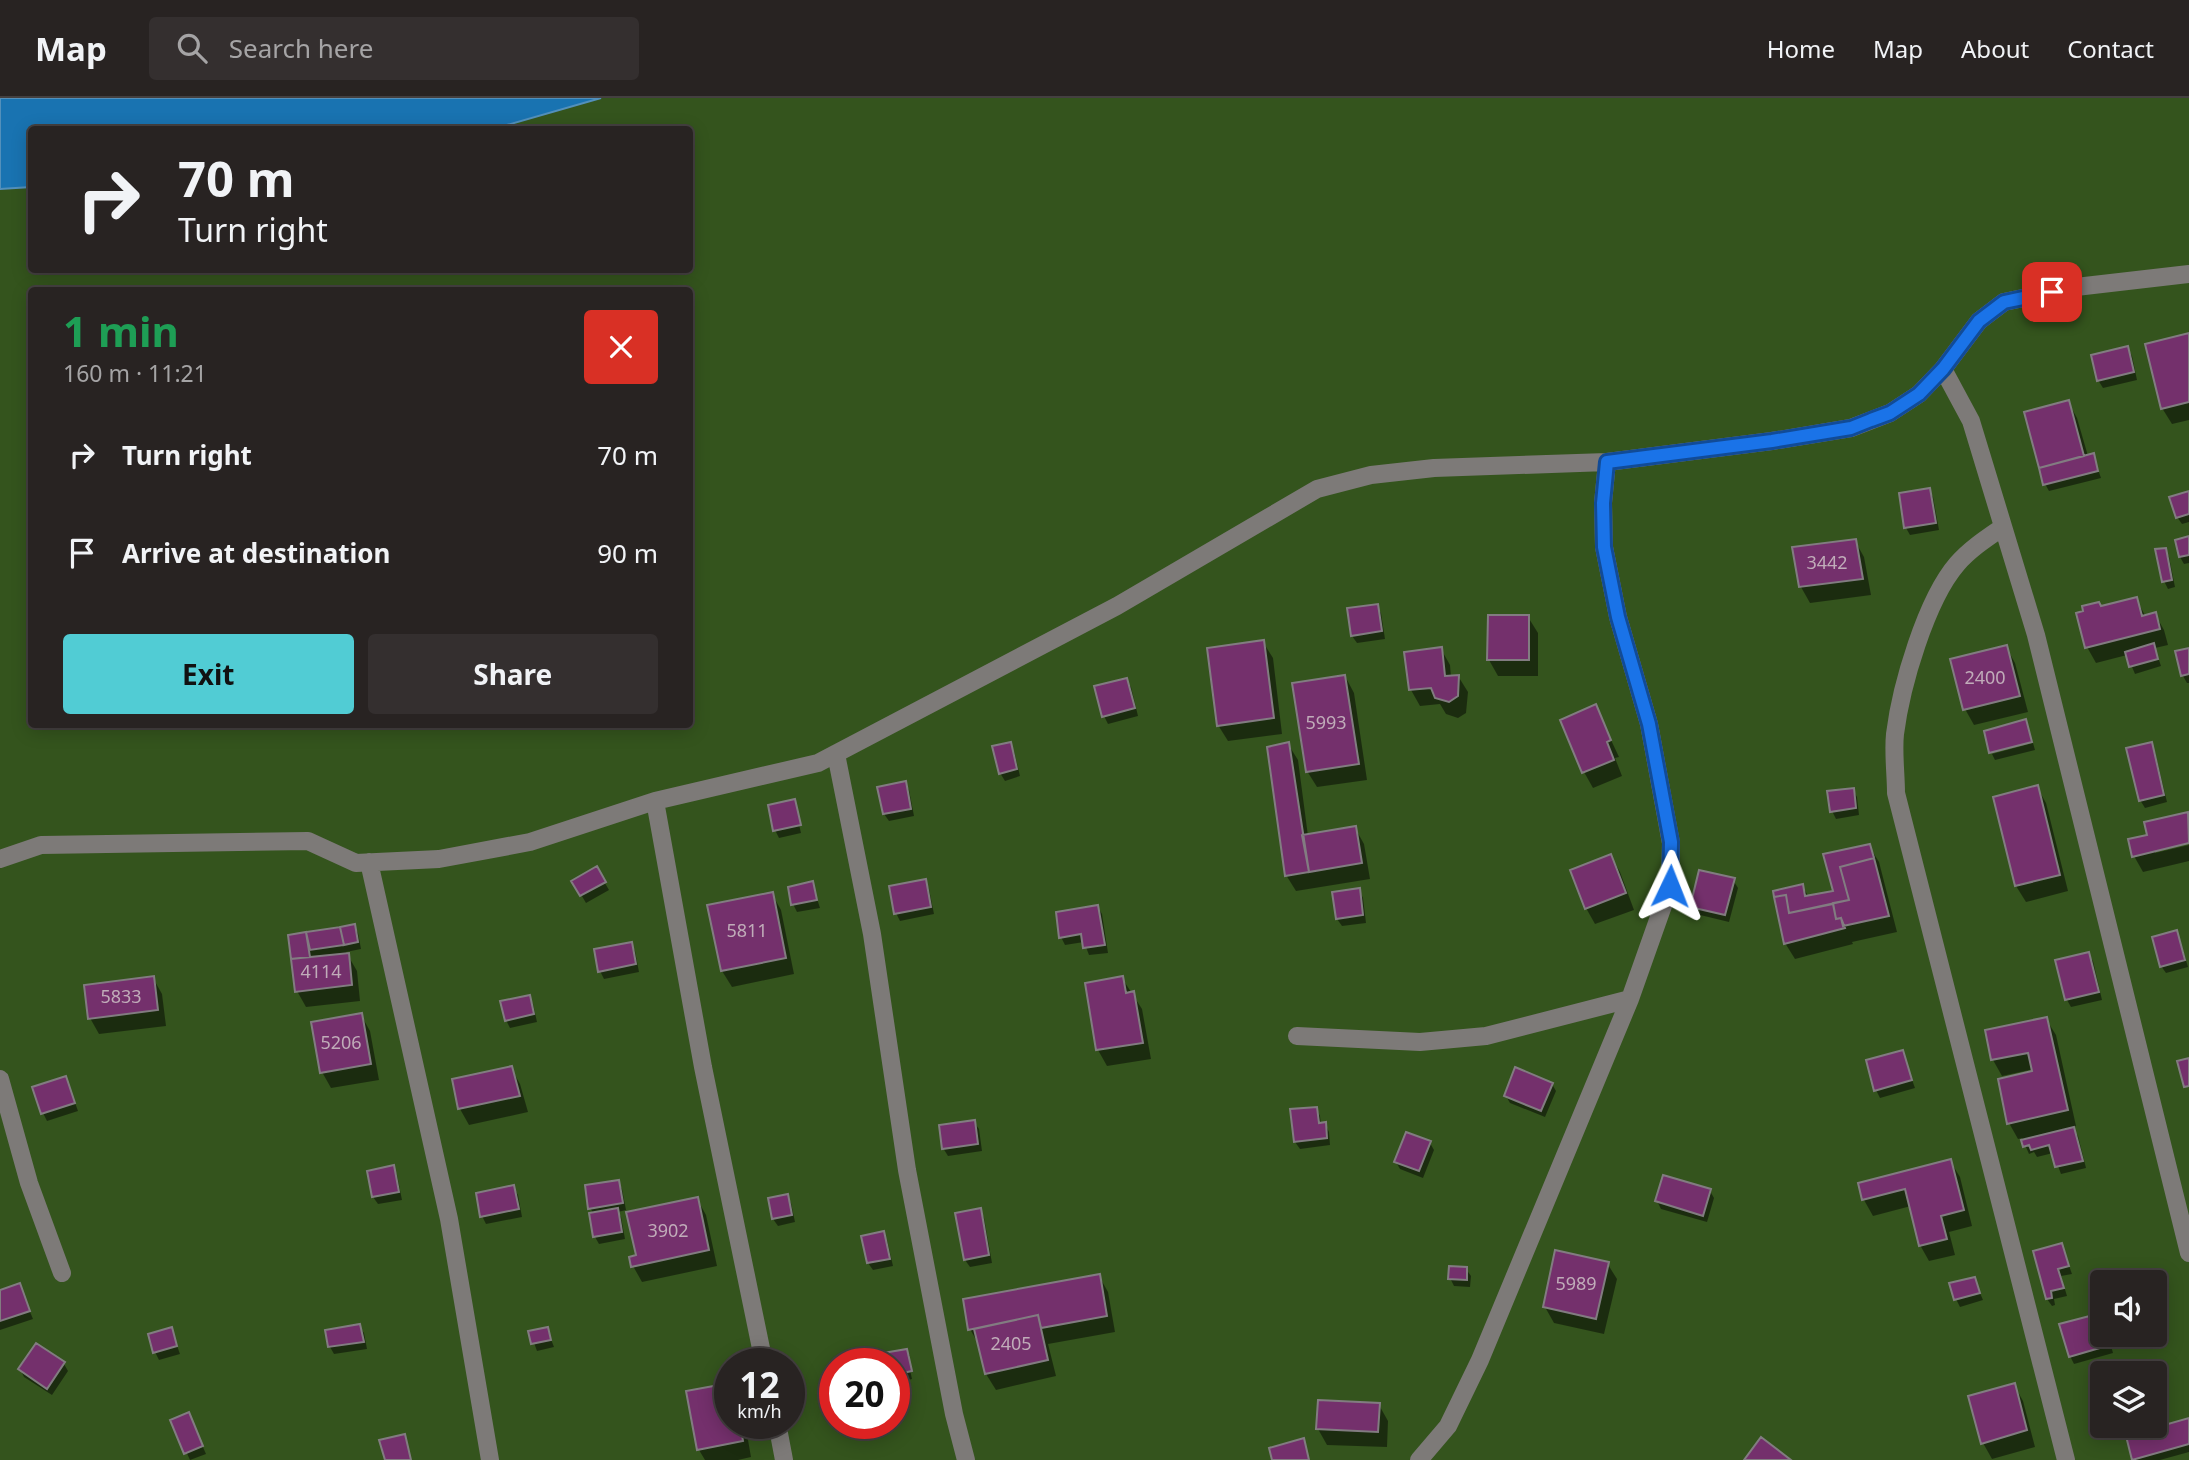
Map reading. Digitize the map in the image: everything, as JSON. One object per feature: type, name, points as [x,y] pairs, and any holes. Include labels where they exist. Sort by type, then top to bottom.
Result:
[{"type":"lane","points":[[0,859],[41,845],[308,841],[356,863],[439,859],[530,842],[655,801],[818,763],[1117,606],[1318,489],[1371,475],[1434,468],[1607,462],[1851,428],[1890,413],[1919,394],[1943,369],[1979,321],[2004,302],[2076,287],[2189,274]]},
{"type":"lane","points":[[1943,369],[1971,421],[2040,648],[2189,1253]]},
{"type":"lane","points":[[1419,1460],[1447,1426],[1480,1360],[1630,999],[1670,886],[1671,842],[1649,724],[1618,617],[1604,547],[1603,503],[1607,462]]},
{"type":"lane","points":[[2003,527],[1979,544],[1957,565],[1940,590],[1919,640],[1903,688],[1895,737],[1896,793],[2066,1460]]},
{"type":"lane","points":[[836,754],[872,934],[907,1170],[954,1414],[966,1460]]},
{"type":"lane","points":[[655,801],[703,1067],[761,1348]]},
{"type":"lane","points":[[369,862],[449,1219],[490,1460]]},
{"type":"lane","points":[[1297,1036],[1420,1042],[1486,1036],[1630,999]]},
{"type":"lane","points":[[0,1079],[29,1183],[62,1272]]},
{"type":"lane","points":[[780,1439],[784,1460]]},
{"type":"green space","points":[[601,98],[2189,98],[2189,1460],[0,1460],[0,189],[28,187],[28,273],[693,273],[693,126],[503,126]]},
{"type":"water","points":[[0,98],[601,98],[503,126],[28,126],[28,187],[0,189]]},
{"type":"building","points":[[2189,333],[2189,402],[2161,409],[2145,344]]},
{"type":"building","points":[[2128,346],[2134,372],[2097,381],[2091,355]]},
{"type":"building","points":[[2069,400],[2084,456],[2039,468],[2024,412]]},
{"type":"building","points":[[2094,453],[2098,471],[2043,485],[2039,468]]},
{"type":"building","points":[[1930,488],[1936,523],[1904,528],[1899,493]]},
{"type":"building","points":[[2189,491],[2189,514],[2176,518],[2169,497]]},
{"type":"building","points":[[2189,536],[2189,555],[2179,557],[2175,540]]},
{"type":"building","points":[[1856,539],[1863,579],[1799,587],[1792,547]]},
{"type":"building","points":[[2166,548],[2172,580],[2162,582],[2155,549]]},
{"type":"building","points":[[2137,597],[2142,616],[2156,612],[2160,629],[2085,648],[2076,613],[2083,611],[2082,606],[2099,602],[2101,606]]},
{"type":"building","points":[[1378,604],[1382,631],[1351,636],[1347,608]]},
{"type":"building","points":[[1488,615],[1529,615],[1529,660],[1487,660]]},
{"type":"building","points":[[1264,640],[1274,718],[1217,726],[1207,648]]},
{"type":"building","points":[[2154,643],[2158,659],[2129,667],[2125,652]]},
{"type":"building","points":[[2007,645],[2020,696],[1963,710],[1950,659]]},
{"type":"building","points":[[1442,647],[1445,676],[1459,675],[1458,696],[1449,702],[1435,698],[1431,688],[1409,690],[1404,652]]},
{"type":"building","points":[[2189,648],[2189,674],[2181,676],[2175,651]]},
{"type":"building","points":[[1345,675],[1359,764],[1306,772],[1292,683]]},
{"type":"building","points":[[1127,678],[1135,708],[1102,717],[1094,686]]},
{"type":"building","points":[[1596,704],[1611,740],[1607,742],[1614,760],[1582,773],[1560,720]]},
{"type":"building","points":[[2026,719],[2032,742],[1989,753],[1984,731]]},
{"type":"building","points":[[1011,742],[1017,769],[999,774],[992,746]]},
{"type":"building","points":[[1289,742],[1309,872],[1285,876],[1267,747]]},
{"type":"building","points":[[2152,742],[2164,795],[2139,801],[2126,748]]},
{"type":"building","points":[[906,781],[911,809],[883,814],[877,787]]},
{"type":"building","points":[[2038,785],[2060,875],[2015,886],[1993,797]]},
{"type":"building","points":[[1854,788],[1856,808],[1830,812],[1827,791]]},
{"type":"building","points":[[795,799],[801,825],[773,831],[768,805]]},
{"type":"building","points":[[2188,812],[2189,843],[2132,857],[2128,839],[2147,835],[2144,822]]},
{"type":"building","points":[[1356,826],[1362,863],[1309,872],[1302,835]]},
{"type":"building","points":[[1870,844],[1874,858],[1840,867],[1849,900],[1789,913],[1786,895],[1774,897],[1773,891],[1803,884],[1805,896],[1833,891],[1823,854]]},
{"type":"building","points":[[1611,854],[1626,893],[1585,909],[1570,870]]},
{"type":"building","points":[[1874,858],[1889,916],[1843,926],[1841,918],[1836,919],[1833,903],[1849,900],[1840,867]]},
{"type":"building","points":[[597,866],[606,882],[580,896],[571,881]]},
{"type":"building","points":[[1699,870],[1735,878],[1725,915],[1690,907]]},
{"type":"building","points":[[926,879],[931,907],[894,914],[889,886]]},
{"type":"building","points":[[813,881],[817,900],[791,905],[788,887]]},
{"type":"building","points":[[1360,888],[1363,915],[1336,919],[1332,892]]},
{"type":"building","points":[[773,892],[786,958],[721,971],[707,905]]},
{"type":"building","points":[[1786,895],[1789,913],[1833,904],[1836,919],[1841,918],[1845,928],[1784,944],[1774,897]]},
{"type":"building","points":[[1098,905],[1105,945],[1083,948],[1081,934],[1059,938],[1056,912]]},
{"type":"building","points":[[355,924],[358,942],[344,945],[340,927]]},
{"type":"building","points":[[340,927],[344,945],[310,950],[306,932]]},
{"type":"building","points":[[2177,930],[2185,960],[2160,967],[2152,937]]},
{"type":"building","points":[[306,932],[310,957],[291,959],[288,935]]},
{"type":"building","points":[[632,942],[636,964],[598,972],[594,949]]},
{"type":"building","points":[[2089,952],[2099,992],[2065,1000],[2055,960]]},
{"type":"building","points":[[349,953],[352,985],[295,992],[291,959]]},
{"type":"building","points":[[154,976],[158,1010],[88,1019],[84,985]]},
{"type":"building","points":[[1123,976],[1126,993],[1134,991],[1143,1043],[1096,1050],[1085,983]]},
{"type":"building","points":[[530,995],[534,1014],[505,1021],[500,1001]]},
{"type":"building","points":[[362,1013],[371,1064],[320,1073],[311,1022]]},
{"type":"building","points":[[2047,1017],[2068,1110],[2007,1124],[1998,1079],[2032,1071],[2028,1053],[1991,1060],[1985,1030]]},
{"type":"building","points":[[1903,1050],[1912,1080],[1874,1091],[1866,1060]]},
{"type":"building","points":[[2189,1058],[2189,1086],[2184,1087],[2177,1061]]},
{"type":"building","points":[[512,1066],[520,1096],[458,1109],[452,1079]]},
{"type":"building","points":[[1515,1067],[1553,1083],[1541,1111],[1504,1096]]},
{"type":"building","points":[[66,1076],[75,1103],[41,1114],[32,1087]]},
{"type":"building","points":[[1317,1107],[1319,1123],[1326,1122],[1327,1138],[1294,1142],[1290,1109]]},
{"type":"building","points":[[975,1120],[978,1144],[942,1149],[939,1125]]},
{"type":"building","points":[[2074,1127],[2083,1161],[2055,1167],[2049,1145],[2031,1150],[2029,1145],[2023,1147],[2021,1140]]},
{"type":"building","points":[[1406,1132],[1431,1141],[1419,1171],[1394,1162]]},
{"type":"building","points":[[1951,1159],[1964,1210],[1941,1216],[1947,1239],[1919,1246],[1905,1189],[1862,1200],[1858,1183]]},
{"type":"building","points":[[394,1165],[399,1192],[372,1197],[367,1171]]},
{"type":"building","points":[[1663,1175],[1711,1189],[1703,1216],[1655,1201]]},
{"type":"building","points":[[619,1180],[623,1203],[588,1209],[585,1185]]},
{"type":"building","points":[[514,1185],[519,1209],[480,1217],[476,1193]]},
{"type":"building","points":[[788,1194],[792,1215],[772,1219],[768,1198]]},
{"type":"building","points":[[698,1197],[709,1250],[631,1267],[629,1257],[636,1255],[626,1212]]},
{"type":"building","points":[[618,1208],[622,1232],[593,1237],[589,1213]]},
{"type":"building","points":[[981,1208],[989,1255],[964,1260],[955,1213]]},
{"type":"building","points":[[884,1231],[890,1259],[867,1263],[861,1236]]},
{"type":"building","points":[[2062,1243],[2069,1266],[2058,1269],[2064,1288],[2051,1291],[2052,1298],[2046,1299],[2033,1251]]},
{"type":"building","points":[[1555,1250],[1609,1262],[1596,1319],[1543,1307]]},
{"type":"building","points":[[1449,1266],[1467,1267],[1467,1280],[1448,1279]]},
{"type":"building","points":[[1100,1274],[1107,1316],[1041,1328],[1038,1315],[968,1330],[963,1299]]},
{"type":"building","points":[[1975,1277],[1980,1293],[1954,1300],[1949,1283]]},
{"type":"building","points":[[20,1283],[30,1311],[0,1321],[0,1290]]},
{"type":"building","points":[[1038,1315],[1048,1360],[985,1374],[974,1329]]},
{"type":"building","points":[[2090,1316],[2090,1347],[2103,1347],[2069,1357],[2059,1324]]},
{"type":"building","points":[[360,1324],[364,1342],[328,1347],[325,1330]]},
{"type":"building","points":[[172,1327],[177,1346],[153,1353],[148,1334]]},
{"type":"building","points":[[548,1327],[551,1340],[531,1344],[528,1331]]},
{"type":"building","points":[[36,1343],[65,1362],[47,1389],[18,1369]]},
{"type":"building","points":[[2015,1383],[2027,1430],[1981,1444],[1968,1396]]},
{"type":"building","points":[[714,1386],[714,1439],[743,1441],[697,1450],[686,1391]]},
{"type":"building","points":[[1318,1400],[1380,1403],[1378,1432],[1316,1429]]},
{"type":"building","points":[[189,1412],[203,1446],[184,1454],[170,1420]]},
{"type":"building","points":[[2189,1418],[2189,1444],[2132,1460],[2126,1438],[2167,1438],[2167,1424]]},
{"type":"building","points":[[405,1434],[411,1460],[385,1460],[379,1440]]},
{"type":"building","points":[[1761,1437],[1791,1460],[1744,1460]]},
{"type":"building","points":[[1304,1438],[1309,1460],[1272,1460],[1269,1448]]},
{"type":"route","points":[[1670,886],[1671,842],[1649,724],[1618,617],[1604,547],[1603,503],[1607,462],[1851,428],[1890,413],[1919,394],[1943,369],[1979,321],[2004,302],[2052,292]]}]
